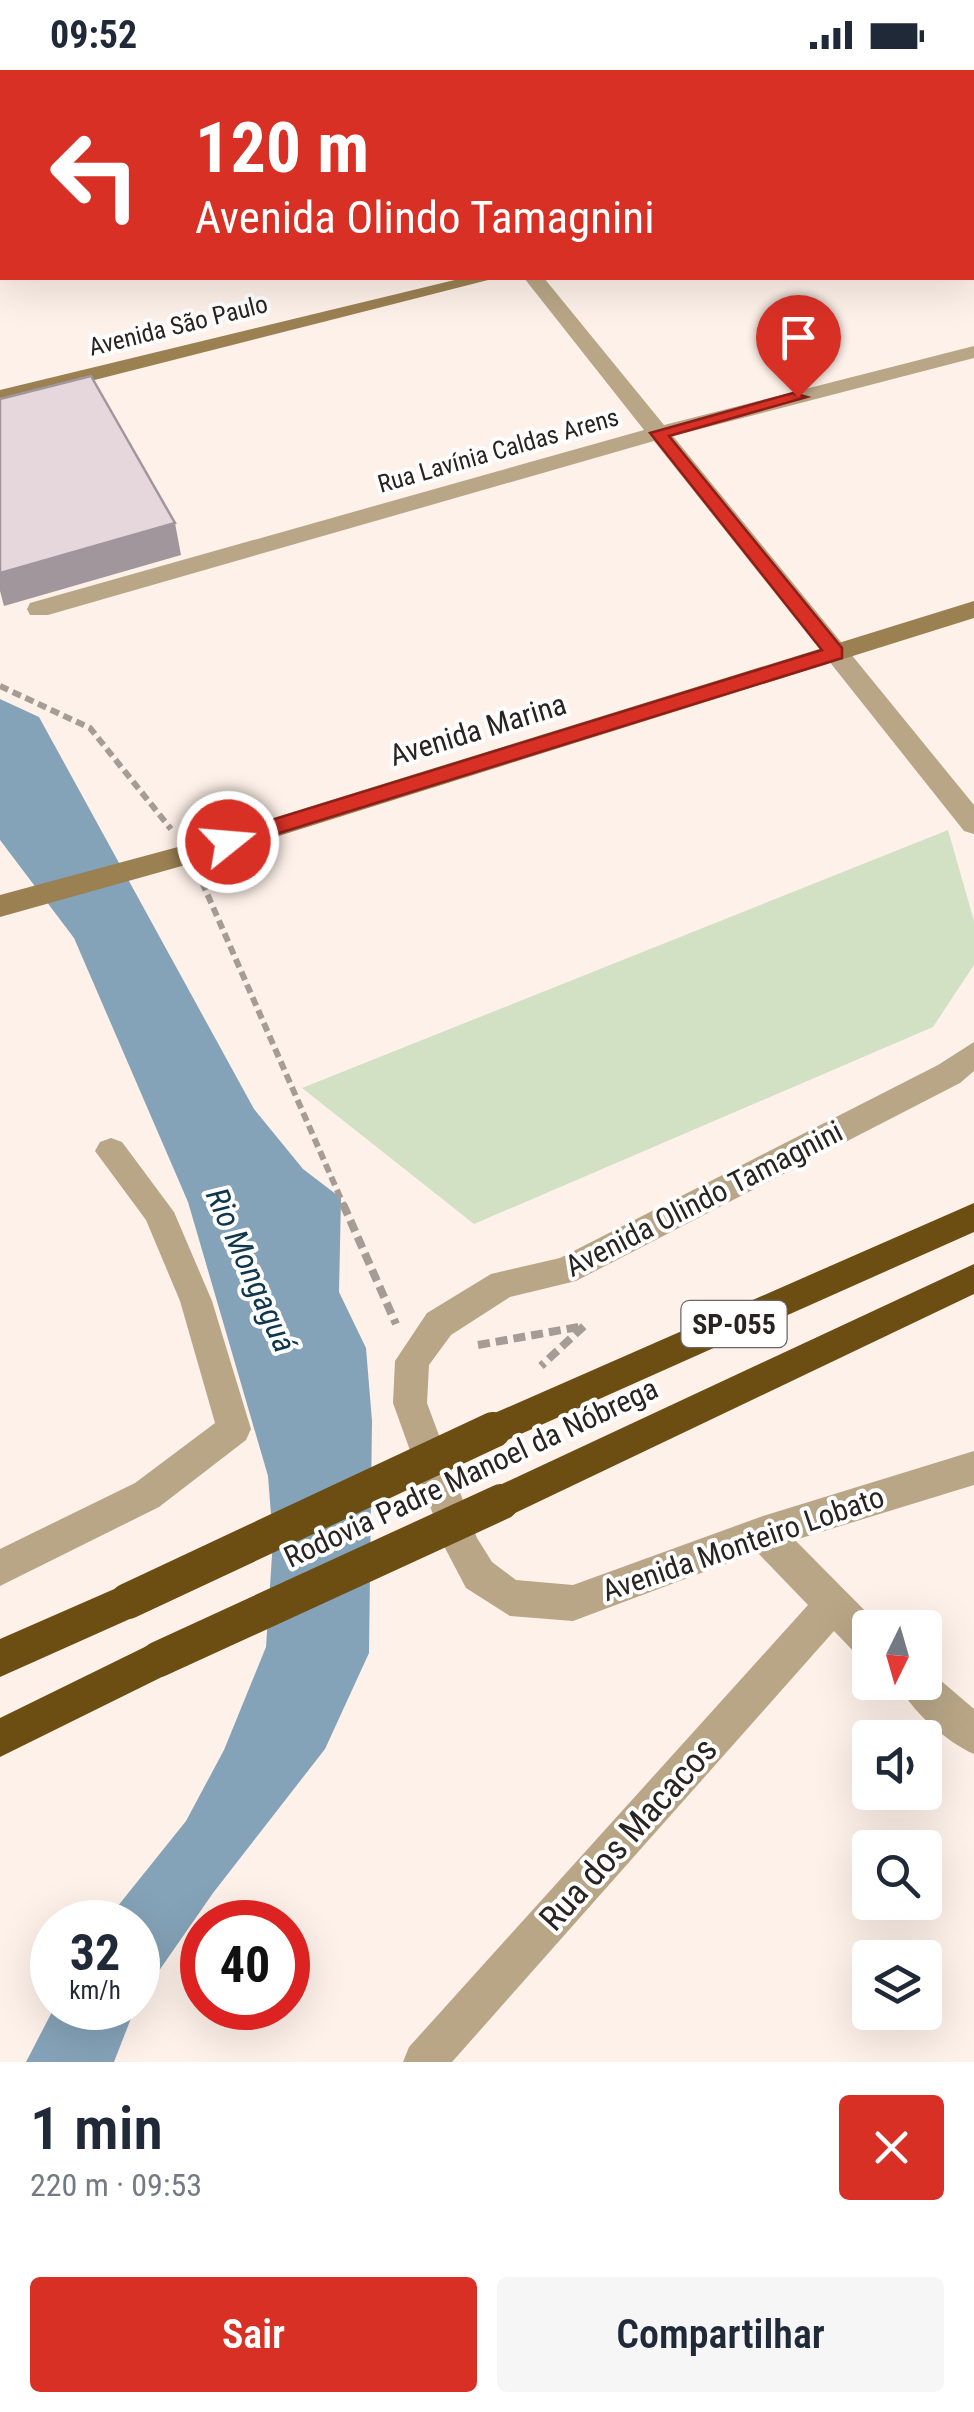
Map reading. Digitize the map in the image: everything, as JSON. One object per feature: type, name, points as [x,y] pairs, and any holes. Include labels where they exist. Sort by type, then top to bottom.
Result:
[{"type":"highway","name":"Rodovia Padre Manoel da Nóbrega","points":[[0,1658],[494,1430],[974,1217]]},
{"type":"highway","name":"Rodovia Padre Manoel da Nóbrega","points":[[0,1738],[159,1659],[974,1278]]},
{"type":"street","name":"Avenida São Paulo","points":[[0,397],[478,280]]},
{"type":"street","points":[[536,280],[974,824]]},
{"type":"street","name":"Rua Lavínia Caldas Arens","points":[[39,609],[658,433],[974,352]]},
{"type":"street","name":"Avenida Marina","points":[[0,906],[974,610]]},
{"type":"street","name":"Avenida Olindo Tamagnini","points":[[412,1361],[438,1324],[503,1284],[566,1272],[949,1074],[974,1054]]},
{"type":"street","points":[[0,1568],[147,1495],[234,1429],[196,1301],[158,1212],[110,1151]]},
{"type":"street","name":"Avenida Monteiro Lobato","points":[[412,1361],[410,1403],[463,1548],[479,1575],[510,1598],[573,1603],[763,1533],[974,1468]]},
{"type":"street","points":[[763,1533],[852,1625]]},
{"type":"street","name":"Rua dos Macacos","points":[[424,2062],[832,1607]]},
{"type":"street","points":[[936,1700],[974,1735]]},
{"type":"path","points":[[0,686],[90,728],[177,851],[412,1361],[546,1330],[584,1326],[536,1372]]},
{"type":"green space","points":[[948,830],[974,921],[974,965],[933,1027],[474,1224],[302,1088]]},
{"type":"water","name":"Rio Mongaguá","points":[[0,699],[39,717],[254,1109],[303,1169],[341,1198],[339,1292],[366,1348],[372,1421],[369,1653],[325,1749],[208,1900],[180,1900],[180,1941],[160,1969],[160,1900],[123,1900],[186,1821],[224,1750],[266,1647],[273,1540],[268,1476],[188,1202],[74,938],[0,840]]},
{"type":"water","points":[[43,2030],[126,2030],[114,2062],[26,2062]]},
{"type":"building","points":[[91,376],[175,523],[0,573],[0,399]]},
{"type":"route","points":[[228,842],[835,653],[658,433],[798,397]]}]
